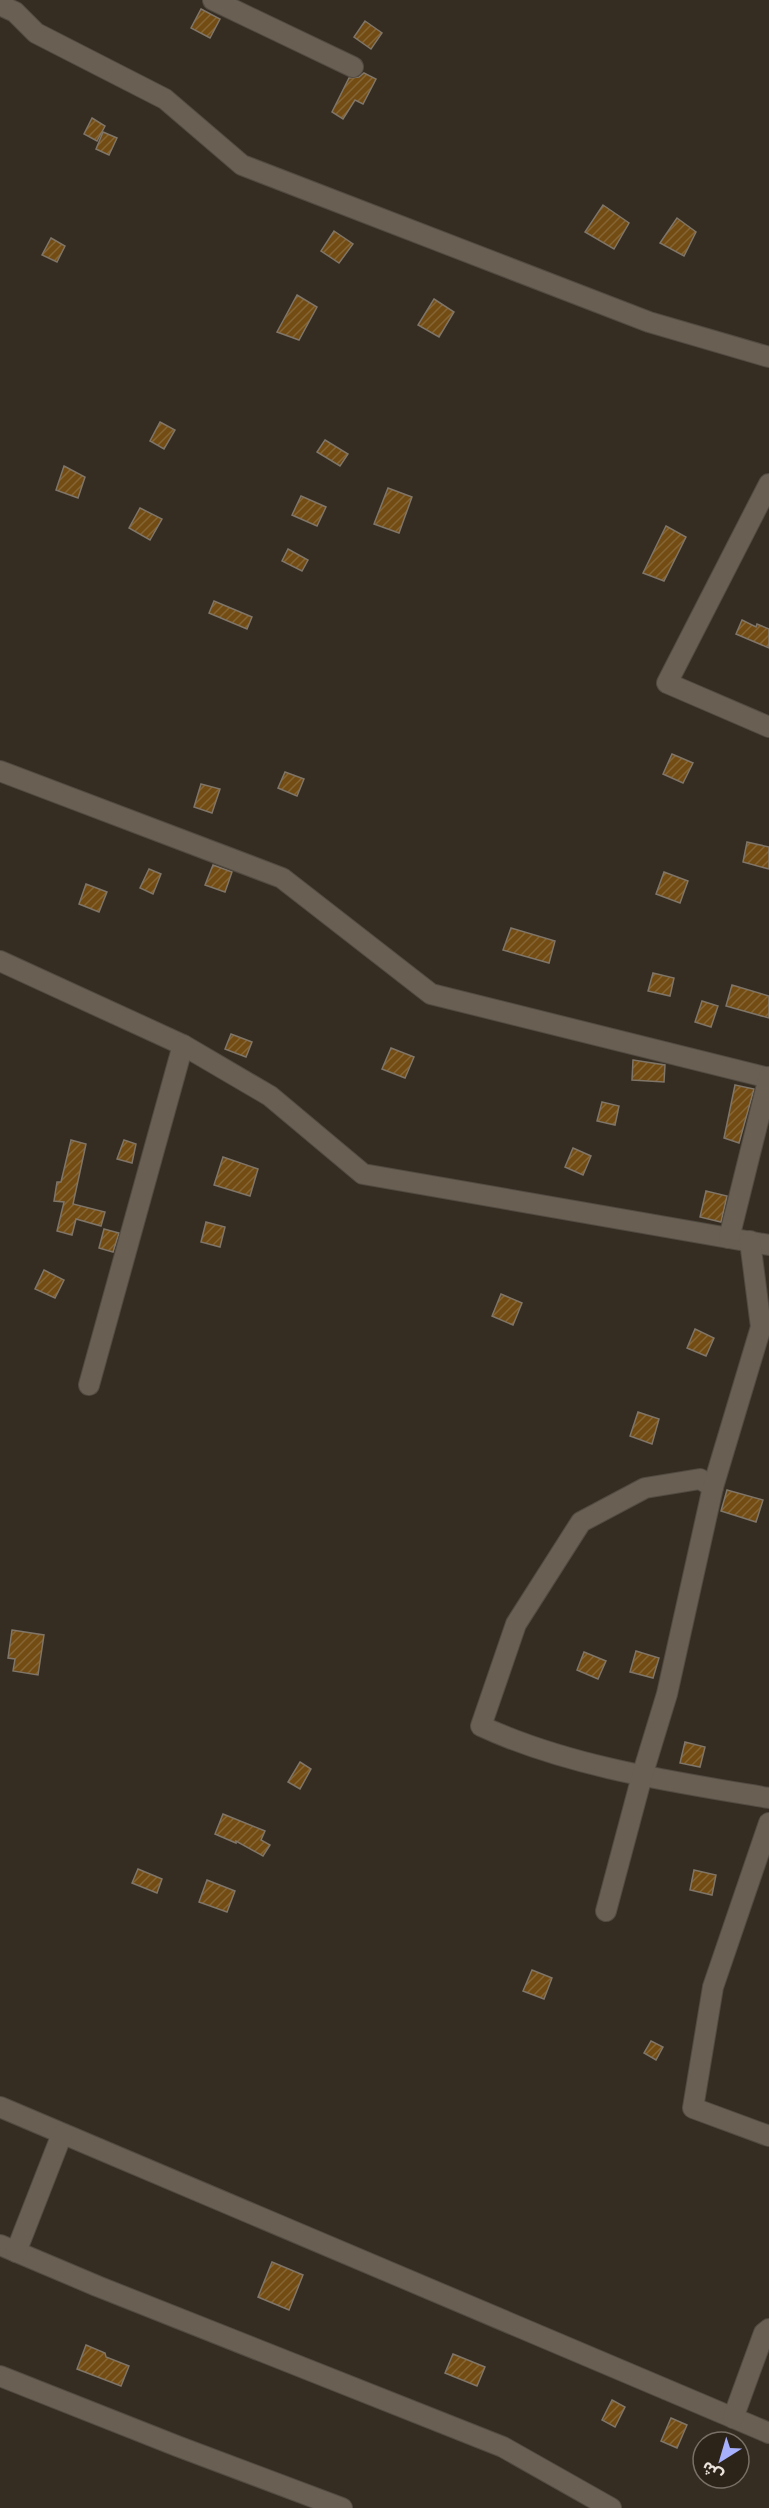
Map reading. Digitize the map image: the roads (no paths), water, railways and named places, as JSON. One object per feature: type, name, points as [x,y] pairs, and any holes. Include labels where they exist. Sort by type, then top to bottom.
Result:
[{"type":"street","points":[[213,0],[353,67]]},
{"type":"street","points":[[12,6],[36,33],[165,99],[242,165],[649,322],[769,357]]},
{"type":"street","points":[[769,484],[667,683],[769,728]]},
{"type":"street","points":[[0,771],[282,878],[431,994],[769,1078],[729,1238]]},
{"type":"street","points":[[0,961],[183,1045],[270,1096],[363,1174],[760,1243],[761,1327],[713,1487],[667,1694],[642,1776],[606,1911]]},
{"type":"street","points":[[89,1385],[183,1045]]},
{"type":"street","points":[[713,1487],[700,1479],[645,1488],[581,1522],[516,1624],[481,1726],[514,1742],[642,1776],[769,1798]]},
{"type":"street","points":[[769,1823],[713,1987],[693,2108],[769,2136]]},
{"type":"street","points":[[0,2107],[769,2433]]},
{"type":"street","points":[[62,2134],[8,2248],[503,2447],[611,2508]]},
{"type":"street","points":[[733,2418],[764,2333],[769,2329]]},
{"type":"street","points":[[0,2376],[342,2508]]}]
